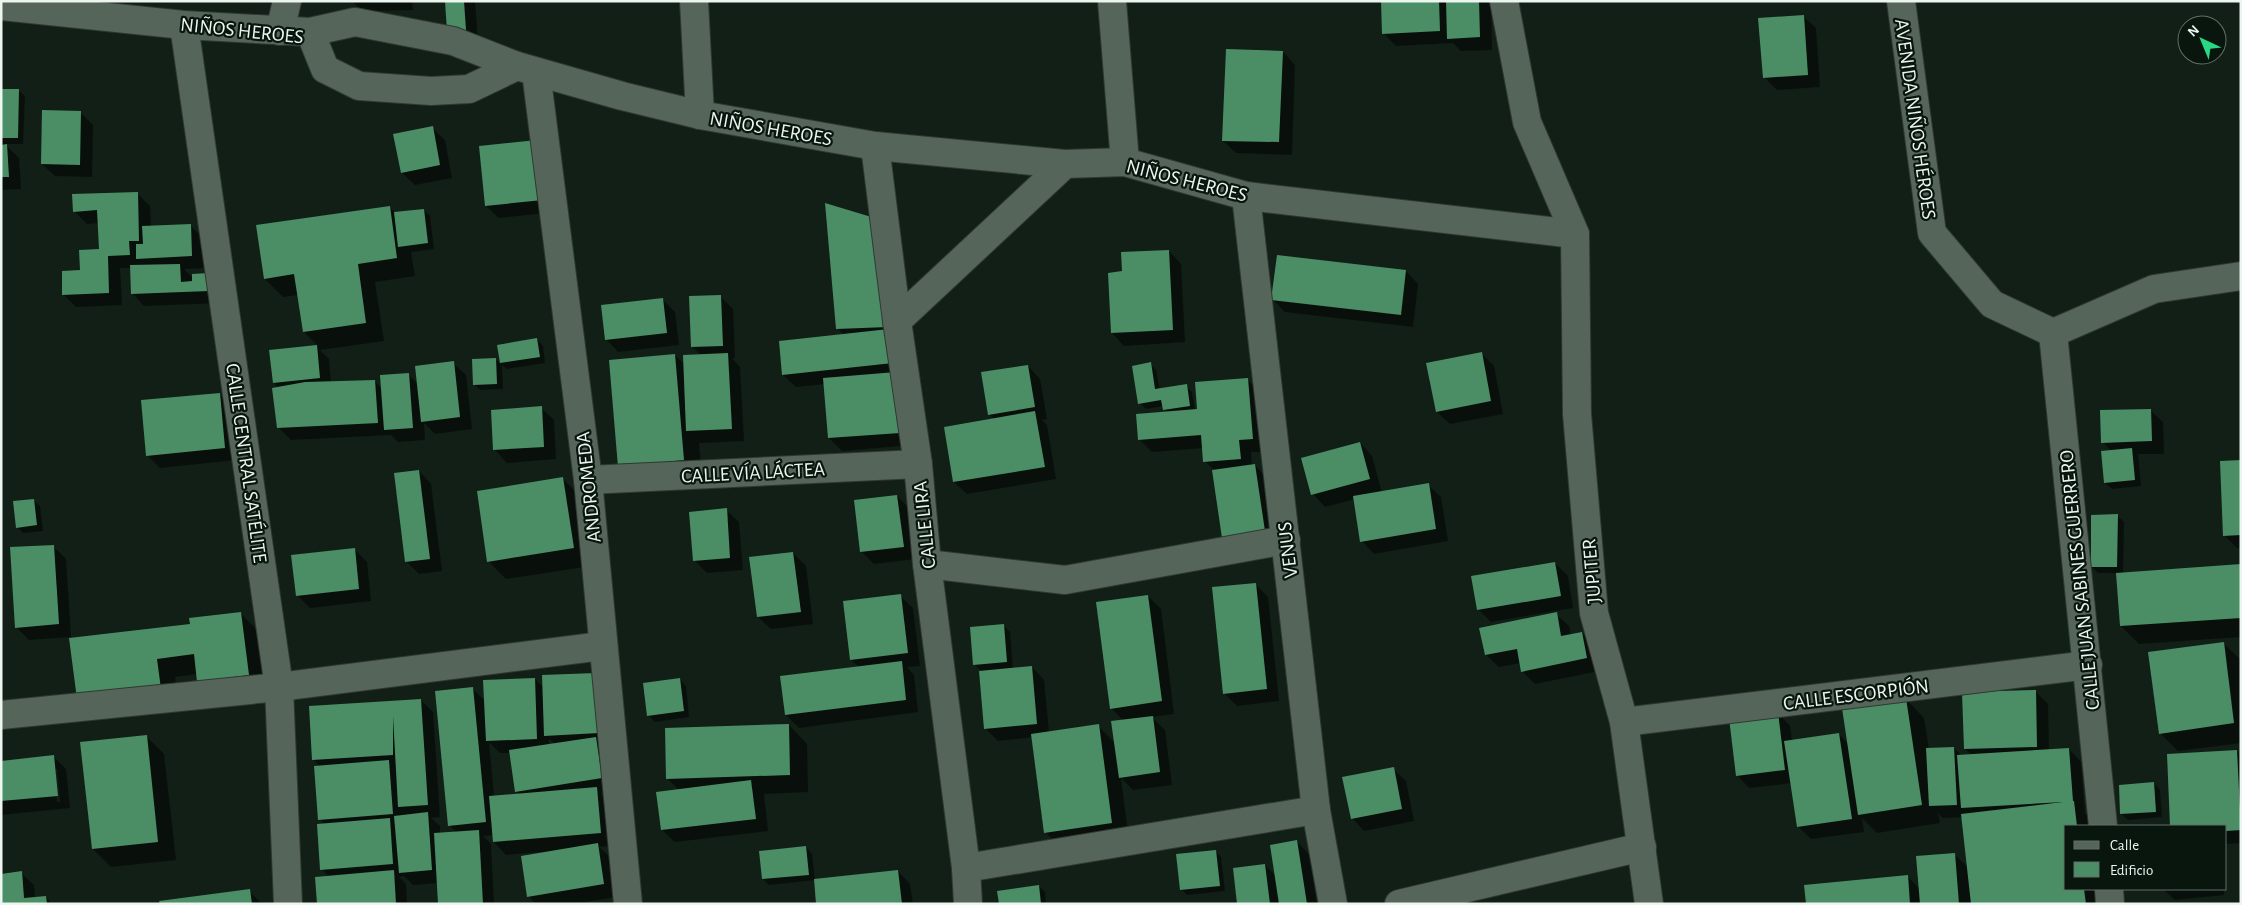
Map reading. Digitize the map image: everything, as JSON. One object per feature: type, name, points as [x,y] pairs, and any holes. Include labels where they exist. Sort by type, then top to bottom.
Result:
[{"type":"street","points":[[280,30],[287,1]]},
{"type":"street","points":[[694,1],[700,115]]},
{"type":"street","points":[[1112,1],[1125,162]]},
{"type":"street","points":[[1504,1],[1527,122],[1575,234]]},
{"type":"street","name":"AVENIDA NIÑOS HÉROES","points":[[1900,1],[1932,233],[1992,304],[2053,333]]},
{"type":"street","name":"NIÑOS HEROES","points":[[1,6],[184,24],[310,32],[325,69],[359,86],[431,91],[469,89],[527,69],[622,96],[700,115],[876,146],[1065,164],[1125,162],[1246,196],[1575,234]]},
{"type":"street","points":[[310,32],[355,22],[453,41],[527,69]]},
{"type":"street","name":"CALLE CENTRAL SATÉLITE","points":[[184,24],[279,687],[288,904]]},
{"type":"street","name":"ANDROMEDA","points":[[527,69],[588,480],[602,646],[628,904]]},
{"type":"street","name":"CALLE LIRA","points":[[876,146],[897,321],[918,464],[927,564],[966,868],[968,904]]},
{"type":"street","points":[[897,321],[1065,164]]},
{"type":"street","name":"VENUS","points":[[1246,196],[1316,810],[1333,904]]},
{"type":"street","name":"JUPITER","points":[[1575,234],[1577,414],[1594,612],[1624,722],[1649,904]]},
{"type":"street","points":[[2053,333],[2154,289],[2241,276]]},
{"type":"street","name":"CALLE JUAN SABINES GUERRERO","points":[[2053,333],[2103,825]]},
{"type":"street","name":"CALLE VÍA LÁCTEA","points":[[588,480],[918,464]]},
{"type":"street","points":[[927,564],[1065,580],[1286,540]]},
{"type":"street","points":[[1,716],[279,687],[602,646]]},
{"type":"street","name":"CALLE ESCORPIÓN","points":[[1624,722],[2088,665]]},
{"type":"street","points":[[966,868],[1316,810]]},
{"type":"street","points":[[1399,904],[1642,847]]},
{"type":"street","points":[[2109,890],[2110,904]]},
{"type":"building","points":[[445,1],[464,1],[466,30],[447,32]]},
{"type":"building","points":[[1381,1],[1439,1],[1440,31],[1382,34]]},
{"type":"building","points":[[1446,1],[1479,1],[1480,37],[1447,39]]},
{"type":"building","points":[[1804,15],[1808,75],[1763,78],[1758,18]]},
{"type":"building","points":[[1226,49],[1283,51],[1279,142],[1222,141]]},
{"type":"building","points":[[1,89],[19,89],[18,138],[1,138]]},
{"type":"building","points":[[42,110],[81,111],[80,165],[41,164]]},
{"type":"building","points":[[433,126],[440,165],[401,173],[393,134]]},
{"type":"building","points":[[537,140],[543,200],[485,206],[479,146]]},
{"type":"building","points":[[7,144],[9,177],[1,177],[1,145]]},
{"type":"building","points":[[138,192],[139,241],[129,241],[130,255],[108,256],[109,293],[62,295],[62,271],[80,270],[79,250],[99,249],[97,210],[73,212],[72,194]]},
{"type":"building","points":[[825,203],[878,219],[888,327],[836,329]]},
{"type":"building","points":[[390,206],[397,258],[358,264],[366,323],[303,332],[294,274],[264,279],[256,225]]},
{"type":"building","points":[[424,209],[428,243],[398,247],[394,212]]},
{"type":"building","points":[[191,224],[192,256],[136,259],[136,244],[143,244],[142,226]]},
{"type":"building","points":[[1169,250],[1173,330],[1111,333],[1108,273],[1122,271],[1121,252]]},
{"type":"building","points":[[1277,255],[1406,270],[1401,315],[1271,300]]},
{"type":"building","points":[[180,264],[181,282],[192,281],[192,274],[208,273],[209,291],[131,294],[130,265]]},
{"type":"building","points":[[721,295],[723,346],[691,347],[689,296]]},
{"type":"building","points":[[663,298],[667,333],[605,340],[601,305]]},
{"type":"building","points":[[889,329],[893,363],[782,375],[779,341]]},
{"type":"building","points":[[537,338],[540,357],[500,363],[497,345]]},
{"type":"building","points":[[317,345],[320,378],[273,383],[269,350]]},
{"type":"building","points":[[1482,352],[1491,401],[1436,412],[1426,363]]},
{"type":"building","points":[[728,353],[732,429],[686,431],[683,355]]},
{"type":"building","points":[[675,354],[684,460],[618,467],[609,360]]},
{"type":"building","points":[[496,358],[497,384],[473,385],[472,359]]},
{"type":"building","points":[[454,361],[460,417],[421,422],[415,366]]},
{"type":"building","points":[[1151,362],[1155,389],[1187,384],[1190,406],[1163,410],[1161,400],[1138,404],[1132,366]]},
{"type":"building","points":[[1028,365],[1035,407],[988,415],[981,372]]},
{"type":"building","points":[[896,372],[900,433],[828,438],[823,378]]},
{"type":"building","points":[[409,373],[413,428],[384,430],[380,375]]},
{"type":"building","points":[[1248,378],[1253,439],[1239,440],[1241,459],[1203,462],[1201,435],[1138,440],[1136,414],[1197,409],[1195,382]]},
{"type":"building","points":[[375,380],[378,423],[277,428],[272,388],[305,382]]},
{"type":"building","points":[[220,393],[225,448],[146,456],[141,400]]},
{"type":"building","points":[[542,406],[544,447],[493,450],[491,410]]},
{"type":"building","points":[[2151,409],[2152,441],[2101,443],[2100,410]]},
{"type":"building","points":[[1035,411],[1045,467],[953,482],[944,427]]},
{"type":"building","points":[[1360,442],[1370,479],[1311,495],[1301,458]]},
{"type":"building","points":[[2132,448],[2135,480],[2104,483],[2101,451]]},
{"type":"building","points":[[2241,460],[2241,535],[2223,536],[2220,461]]},
{"type":"building","points":[[1255,464],[1265,531],[1222,538],[1212,470]]},
{"type":"building","points":[[419,470],[430,559],[405,562],[394,473]]},
{"type":"building","points":[[563,477],[574,548],[487,562],[477,491]]},
{"type":"building","points":[[1429,483],[1436,529],[1360,542],[1353,496]]},
{"type":"building","points":[[897,495],[904,547],[860,552],[854,500]]},
{"type":"building","points":[[34,499],[37,525],[16,528],[13,501]]},
{"type":"building","points":[[727,508],[730,558],[693,561],[689,512]]},
{"type":"building","points":[[2118,514],[2117,567],[2091,567],[2091,515]]},
{"type":"building","points":[[54,545],[59,624],[15,628],[10,547]]},
{"type":"building","points":[[355,548],[359,589],[296,596],[291,555]]},
{"type":"building","points":[[793,552],[801,612],[757,617],[749,557]]},
{"type":"building","points":[[1555,562],[1561,596],[1477,610],[1471,576]]},
{"type":"building","points":[[2241,564],[2241,618],[2120,626],[2116,573]]},
{"type":"building","points":[[1256,583],[1267,689],[1223,694],[1212,587]]},
{"type":"building","points":[[901,594],[908,653],[850,660],[843,601]]},
{"type":"building","points":[[1148,595],[1162,701],[1110,709],[1096,602]]},
{"type":"building","points":[[241,612],[249,675],[197,682],[194,654],[157,659],[161,689],[77,699],[69,638],[190,624],[189,618]]},
{"type":"building","points":[[1557,612],[1561,636],[1582,632],[1587,658],[1521,672],[1517,649],[1485,655],[1479,628]]},
{"type":"building","points":[[1004,624],[1007,662],[973,665],[970,627]]},
{"type":"building","points":[[2224,642],[2234,723],[2159,734],[2148,652]]},
{"type":"building","points":[[902,661],[906,700],[785,715],[780,676]]},
{"type":"building","points":[[1032,666],[1037,724],[984,729],[979,671]]},
{"type":"building","points":[[596,673],[599,733],[544,736],[542,675]]},
{"type":"building","points":[[535,678],[537,739],[486,741],[483,680]]},
{"type":"building","points":[[680,678],[684,711],[647,716],[643,683]]},
{"type":"building","points":[[473,687],[486,822],[448,826],[435,691]]},
{"type":"building","points":[[2036,690],[2037,747],[1964,749],[1962,692]]},
{"type":"building","points":[[1906,698],[1922,805],[1858,815],[1842,708]]},
{"type":"building","points":[[421,699],[428,805],[398,807],[393,716],[393,755],[312,760],[309,706]]},
{"type":"building","points":[[1778,712],[1785,770],[1736,776],[1729,718]]},
{"type":"building","points":[[1153,716],[1160,772],[1119,778],[1111,721]]},
{"type":"building","points":[[789,724],[790,775],[666,779],[665,728]]},
{"type":"building","points":[[1099,724],[1112,823],[1044,833],[1031,734]]},
{"type":"building","points":[[1839,733],[1852,819],[1797,827],[1784,741]]},
{"type":"building","points":[[147,735],[158,842],[92,849],[80,742]]},
{"type":"building","points":[[596,737],[602,778],[515,792],[509,750]]},
{"type":"building","points":[[1954,747],[1957,805],[1929,806],[1926,748]]},
{"type":"building","points":[[2069,748],[2077,825],[2064,825],[2064,890],[2084,890],[2086,904],[1971,904],[1961,814],[2063,802],[1961,808],[1957,755]]},
{"type":"building","points":[[2237,750],[2241,830],[2227,831],[2227,825],[2170,825],[2167,754]]},
{"type":"building","points":[[54,755],[58,796],[1,801],[1,761]]},
{"type":"building","points":[[389,760],[393,814],[318,820],[314,766]]},
{"type":"building","points":[[1394,767],[1402,809],[1351,819],[1342,777]]},
{"type":"building","points":[[751,780],[756,819],[661,830],[656,792]]},
{"type":"building","points":[[2154,782],[2156,812],[2120,814],[2119,785]]},
{"type":"building","points":[[597,787],[601,833],[493,842],[489,796]]},
{"type":"building","points":[[428,812],[432,870],[399,873],[394,816]]},
{"type":"building","points":[[390,818],[393,864],[320,870],[317,824]]},
{"type":"building","points":[[479,830],[483,904],[438,904],[434,833]]},
{"type":"building","points":[[1297,840],[1307,904],[1279,904],[1270,845]]},
{"type":"building","points":[[598,843],[604,884],[527,897],[521,856]]},
{"type":"building","points":[[806,846],[809,875],[762,879],[759,851]]},
{"type":"building","points":[[1216,850],[1220,886],[1180,890],[1176,854]]},
{"type":"building","points":[[1955,853],[1959,904],[1920,904],[1916,856]]},
{"type":"building","points":[[1265,864],[1270,904],[1237,904],[1233,868]]},
{"type":"building","points":[[394,870],[396,904],[317,904],[315,877]]},
{"type":"building","points":[[898,870],[902,904],[816,904],[814,879]]},
{"type":"building","points":[[22,871],[24,898],[46,896],[47,904],[1,904],[1,874]]},
{"type":"building","points":[[1908,875],[1910,904],[1806,904],[1804,885]]},
{"type":"building","points":[[1039,885],[1041,904],[999,904],[997,891]]},
{"type":"building","points":[[250,889],[252,904],[160,904],[159,901]]}]
